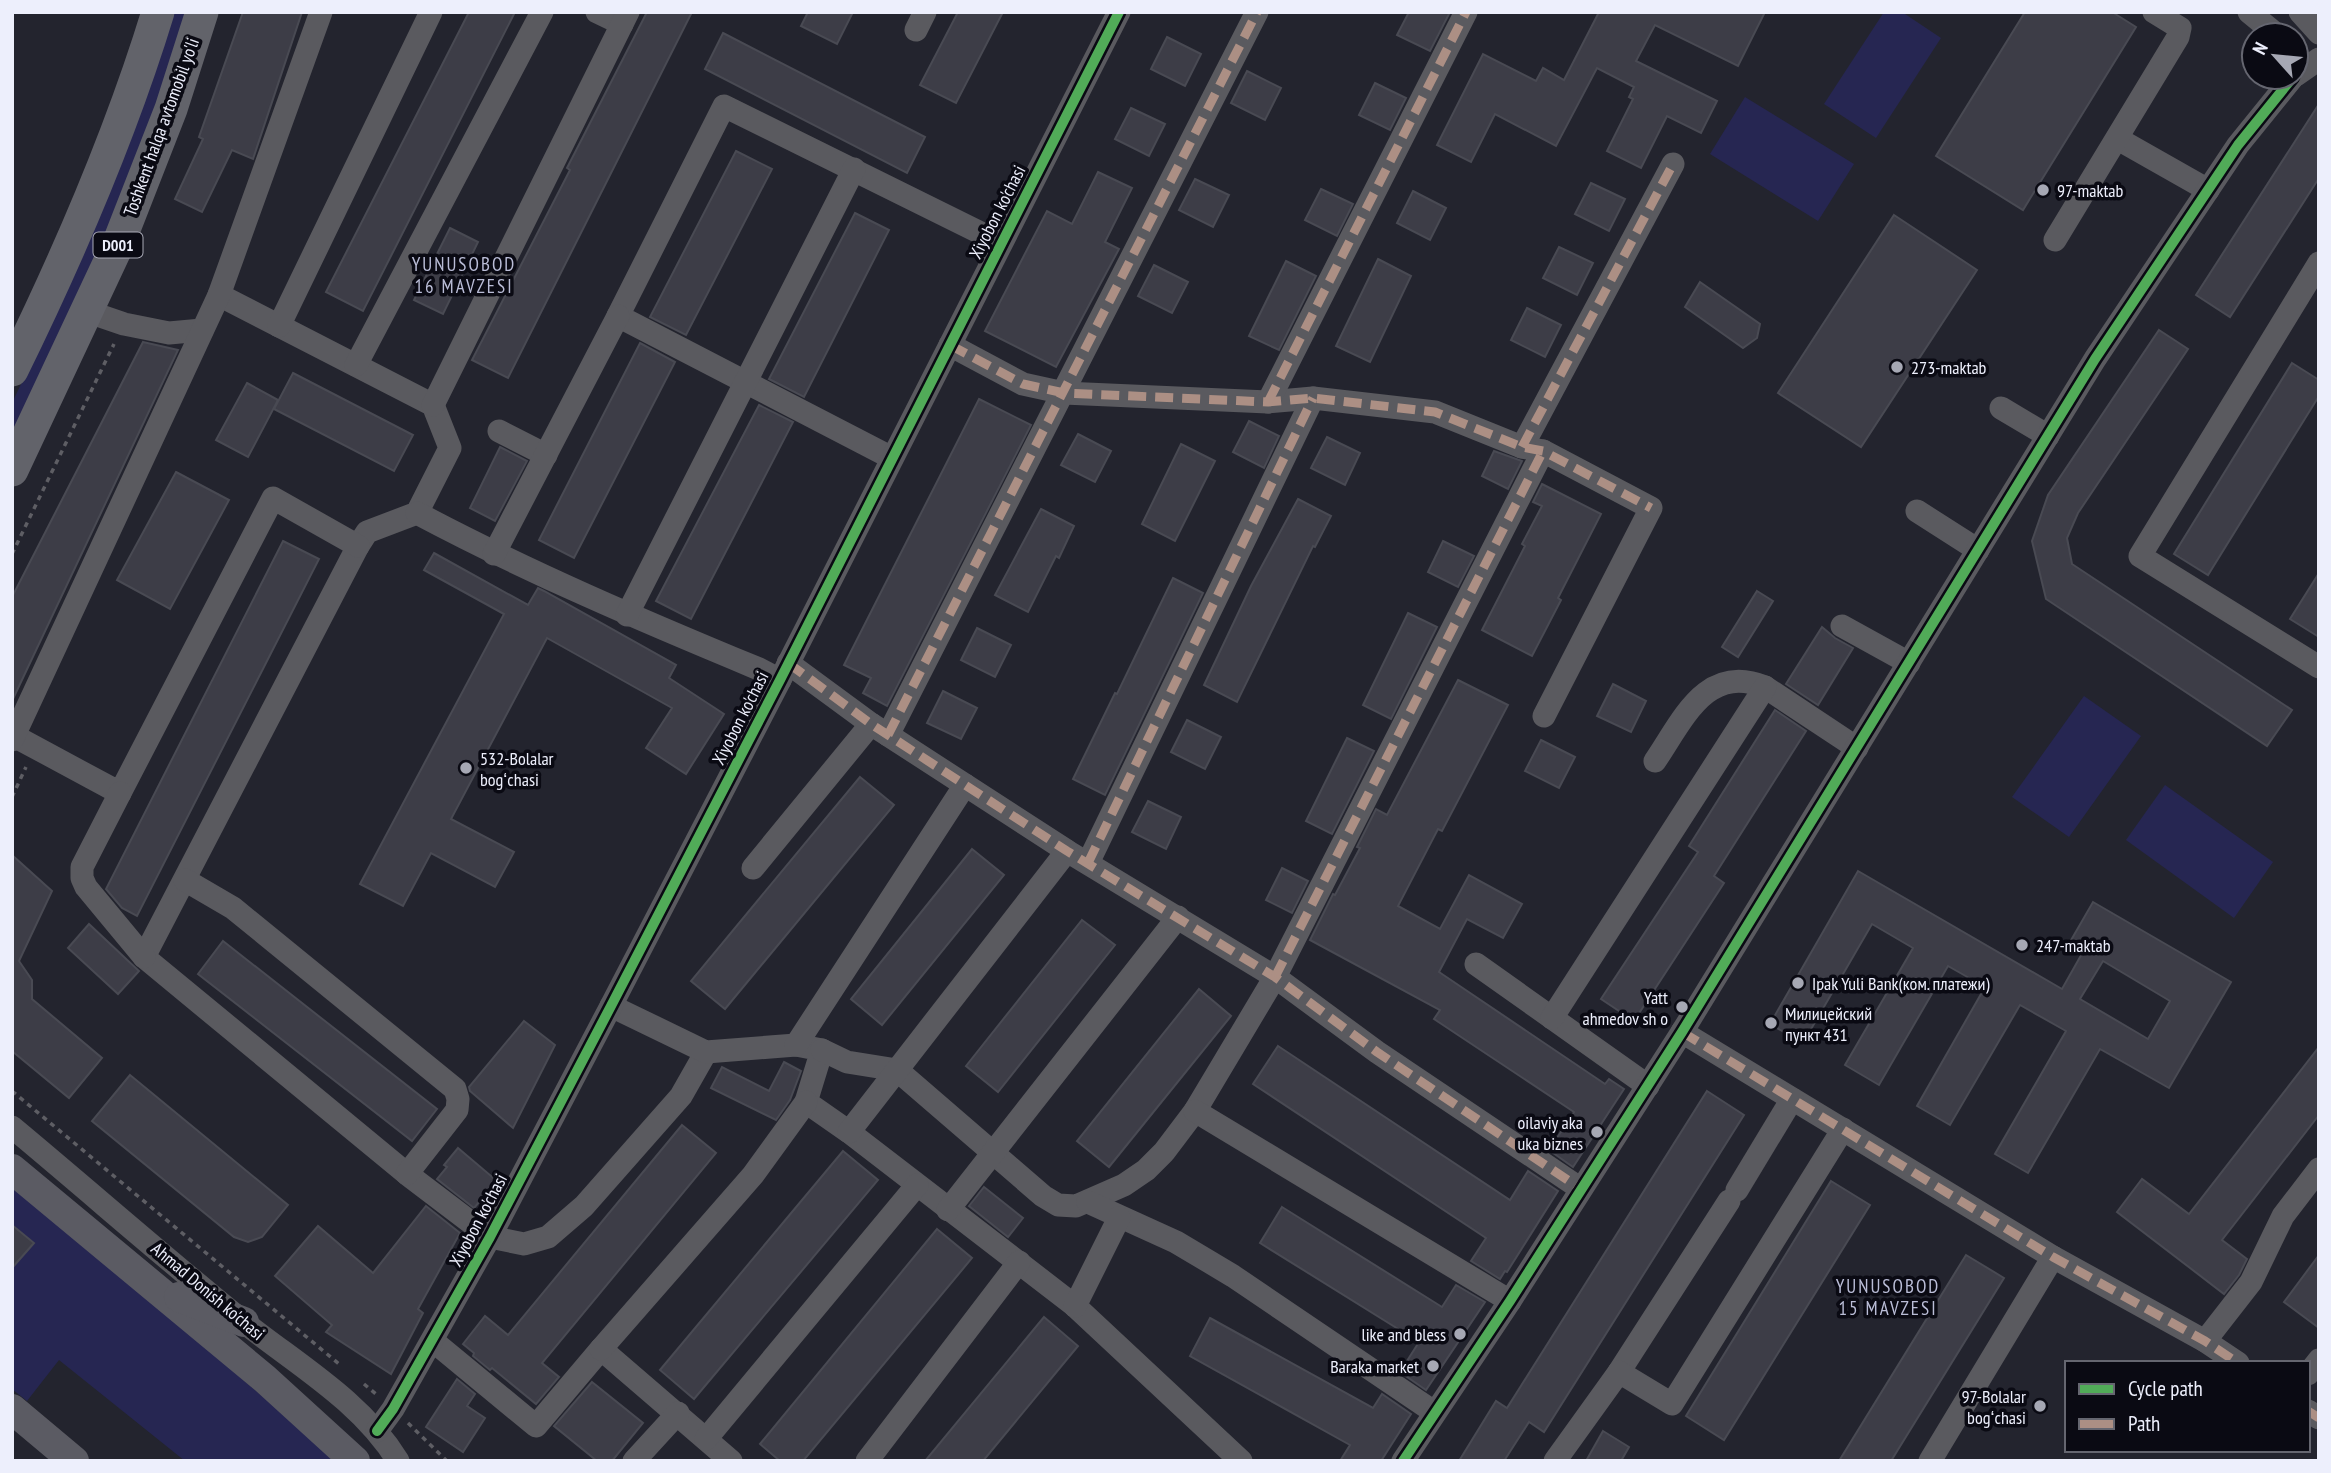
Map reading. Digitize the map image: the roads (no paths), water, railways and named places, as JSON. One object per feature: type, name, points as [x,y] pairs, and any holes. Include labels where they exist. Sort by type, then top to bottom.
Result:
[{"type":"highway","name":"D001","points":[[12,370],[78,228],[125,108],[158,12]]},
{"type":"highway","name":"Toshkent halqa avtomobil yo'li","points":[[12,470],[119,242],[146,176],[202,12]]},
{"type":"main road","name":"Ahmad Donish ko'chasi","points":[[12,1169],[265,1379],[355,1461]]},
{"type":"main road","points":[[156,1288],[244,1322]]},
{"type":"main road","points":[[12,1409],[74,1461]]},
{"type":"street","points":[[120,793],[13,738],[219,295],[321,12]]},
{"type":"street","points":[[279,326],[431,12]]},
{"type":"street","points":[[356,365],[542,12]]},
{"type":"street","points":[[433,405],[625,18],[597,12]]},
{"type":"street","name":"Xiyobon ko'chasi","points":[[377,1431],[393,1409],[490,1237],[611,1006],[1119,12]]},
{"type":"street","points":[[753,868],[879,729],[1064,393],[1257,12]]},
{"type":"street","points":[[1268,402],[1466,12]]},
{"type":"street","points":[[2055,240],[2178,37],[2180,28],[2154,12]]},
{"type":"street","points":[[2300,12],[2319,33]]},
{"type":"street","points":[[1403,1461],[1682,1032],[2095,359],[2238,145],[2282,91]]},
{"type":"street","points":[[494,554],[724,106],[1001,243]]},
{"type":"street","points":[[2118,139],[2208,190]]},
{"type":"street","points":[[611,1006],[706,1052],[796,1045],[822,1049],[847,1062],[897,1070],[993,1154],[1054,1202],[1070,1207],[1088,1202],[1124,1185],[1146,1170],[1164,1152],[1195,1111],[1275,977],[1673,164]]},
{"type":"street","points":[[627,615],[855,169]]},
{"type":"street","points":[[2319,263],[2140,555],[2319,667]]},
{"type":"street","points":[[144,957],[358,546],[367,532],[417,513],[450,448],[433,405],[219,295]]},
{"type":"street","points":[[86,311],[124,324],[169,333],[202,330]]},
{"type":"street","points":[[618,316],[892,458]]},
{"type":"street","points":[[950,345],[1023,384],[1064,393],[1268,402],[1313,398],[1435,412],[1533,449],[1651,508],[1544,716]]},
{"type":"street","points":[[1088,863],[1313,398]]},
{"type":"street","points":[[2001,408],[2048,436]]},
{"type":"street","points":[[499,431],[546,455]]},
{"type":"street","points":[[358,546],[273,498],[82,867],[82,878],[86,887],[144,957],[407,1174],[490,1237],[524,1244],[548,1237],[584,1206],[681,1096],[706,1052]]},
{"type":"street","points":[[1917,511],[1978,550]]},
{"type":"street","points":[[417,513],[494,554],[627,615],[759,669],[784,672],[879,729],[1068,851],[1275,977],[1377,1052],[1581,1189]]},
{"type":"street","points":[[1842,625],[1909,663]]},
{"type":"street","points":[[1655,761],[1699,697],[1730,680],[1749,680],[1765,687],[1857,748]]},
{"type":"street","points":[[1552,1018],[1765,687]]},
{"type":"street","points":[[796,1045],[965,785]]},
{"type":"street","points":[[849,1132],[1068,851]]},
{"type":"street","points":[[185,880],[233,908],[455,1089],[457,1110],[407,1174]]},
{"type":"street","points":[[948,1210],[1178,917]]},
{"type":"street","points":[[1476,964],[1648,1086]]},
{"type":"street","points":[[1682,1032],[2053,1257],[2205,1341],[2235,1361]]},
{"type":"street","points":[[433,1340],[536,1426],[753,1175],[806,1102],[822,1049]]},
{"type":"street","points":[[1555,1461],[1619,1372],[1792,1099]]},
{"type":"street","points":[[806,1102],[1075,1306],[1241,1461]]},
{"type":"street","points":[[1195,1111],[1510,1300]]},
{"type":"street","name":"Ahmad Donish ko'chasi","points":[[12,1127],[244,1322],[331,1389],[377,1431],[398,1461]]},
{"type":"street","points":[[1619,1372],[1672,1404],[1843,1129]]},
{"type":"street","points":[[2205,1341],[2251,1282],[2283,1216],[2319,1168]]},
{"type":"street","points":[[706,1439],[917,1185]]},
{"type":"street","points":[[1088,1202],[1177,1242],[1233,1276],[1434,1412]]},
{"type":"street","points":[[1075,1306],[1119,1218]]},
{"type":"street","points":[[1930,1461],[2053,1257]]},
{"type":"street","points":[[867,1461],[1019,1262]]},
{"type":"street","points":[[601,1349],[731,1461]]},
{"type":"street","points":[[634,1461],[678,1413]]},
{"type":"place","name":"97-maktab","points":[[2043,190]]},
{"type":"place","name":"273-maktab","points":[[1897,367]]},
{"type":"place","name":"532-Bolalar bogʻchasi","points":[[466,768]]},
{"type":"place","name":"247-maktab","points":[[2022,945]]},
{"type":"place","name":"Ipak Yuli Bank(ком. платежи)","points":[[1798,983]]},
{"type":"place","name":"Yatt ahmedov sh o","points":[[1682,1007]]},
{"type":"place","name":"Милицейский пункт 431","points":[[1771,1023]]},
{"type":"place","name":"oilaviy aka uka biznes","points":[[1597,1132]]},
{"type":"place","name":"like and bless","points":[[1460,1334]]},
{"type":"place","name":"Baraka market","points":[[1433,1366]]},
{"type":"place","name":"97-Bolalar bogʻchasi","points":[[2040,1406]]},
{"type":"district","name":"YUNUSOBOD 16 MAVZESI","points":[[464,275]]},
{"type":"district","name":"YUNUSOBOD 15 MAVZESI","points":[[1888,1297]]}]
